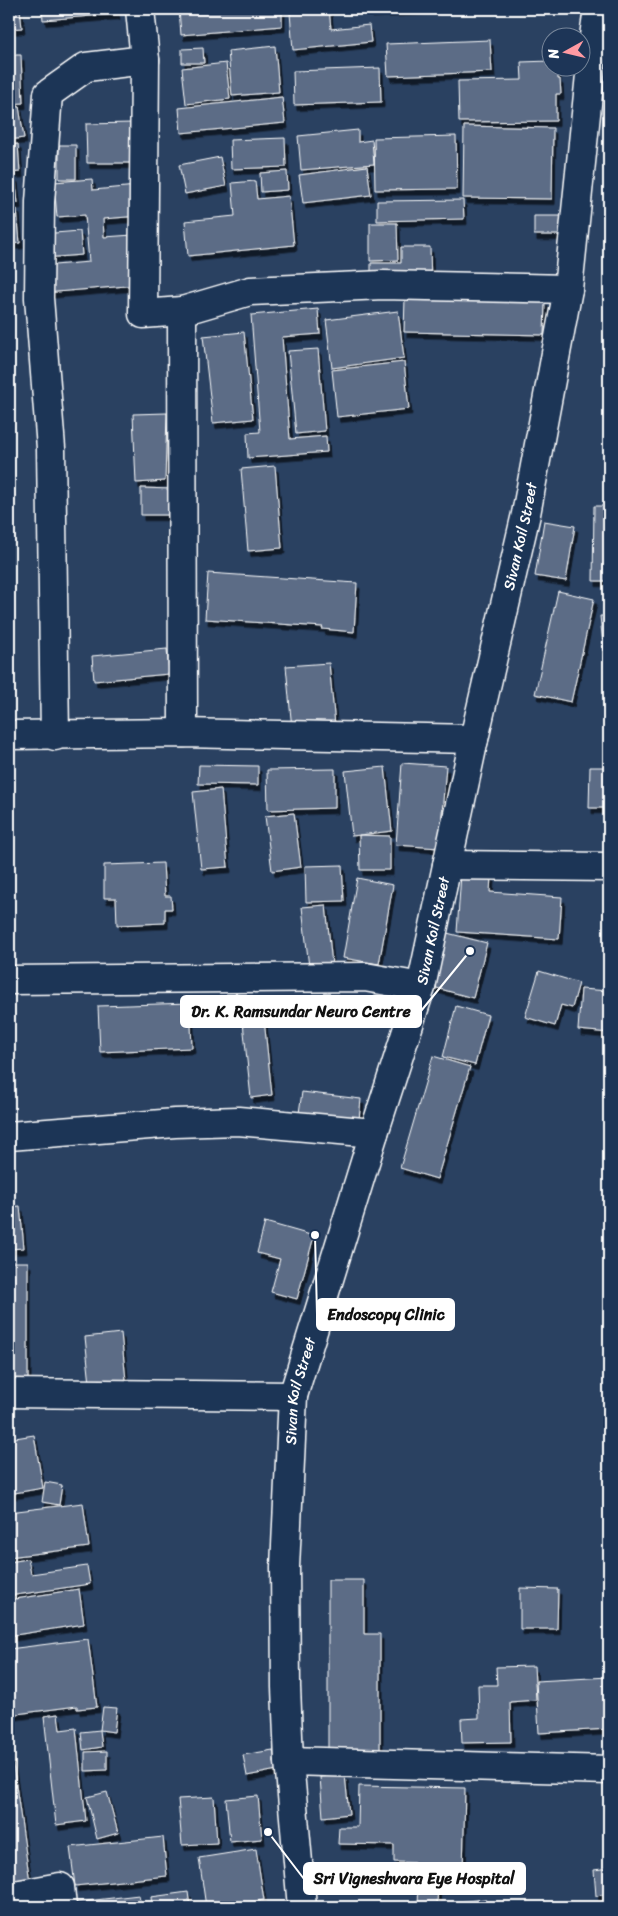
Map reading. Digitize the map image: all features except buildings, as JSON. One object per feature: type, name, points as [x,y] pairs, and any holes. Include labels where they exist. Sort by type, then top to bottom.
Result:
[{"type":"street","points":[[140,9],[145,60],[143,314],[182,311],[250,291],[383,285],[568,289]]},
{"type":"street","name":"Sivan Koil Street","points":[[302,1907],[289,1761],[286,1687],[285,1567],[293,1396],[374,1133],[422,987],[474,739],[526,514],[568,289],[598,9]]},
{"type":"street","points":[[55,736],[52,448],[39,298],[40,202],[48,94],[86,66],[145,60]]},
{"type":"street","points":[[182,311],[183,733]]},
{"type":"street","points":[[9,735],[55,736],[183,733],[474,739]]},
{"type":"street","points":[[448,866],[609,867]]},
{"type":"street","points":[[9,980],[365,977],[422,987]]},
{"type":"street","points":[[9,1136],[175,1123],[238,1121],[374,1133]]},
{"type":"street","points":[[9,1393],[293,1396]]},
{"type":"street","points":[[289,1761],[609,1770]]},
{"type":"street","points":[[9,1896],[60,1887],[62,1907]]},
{"type":"place","name":"Dr. K. Ramsundar Neuro Centre","points":[[470,951]]},
{"type":"place","name":"Endoscopy Clinic","points":[[315,1235]]},
{"type":"place","name":"Sri Vigneshvara Eye Hospital","points":[[268,1832]]}]
